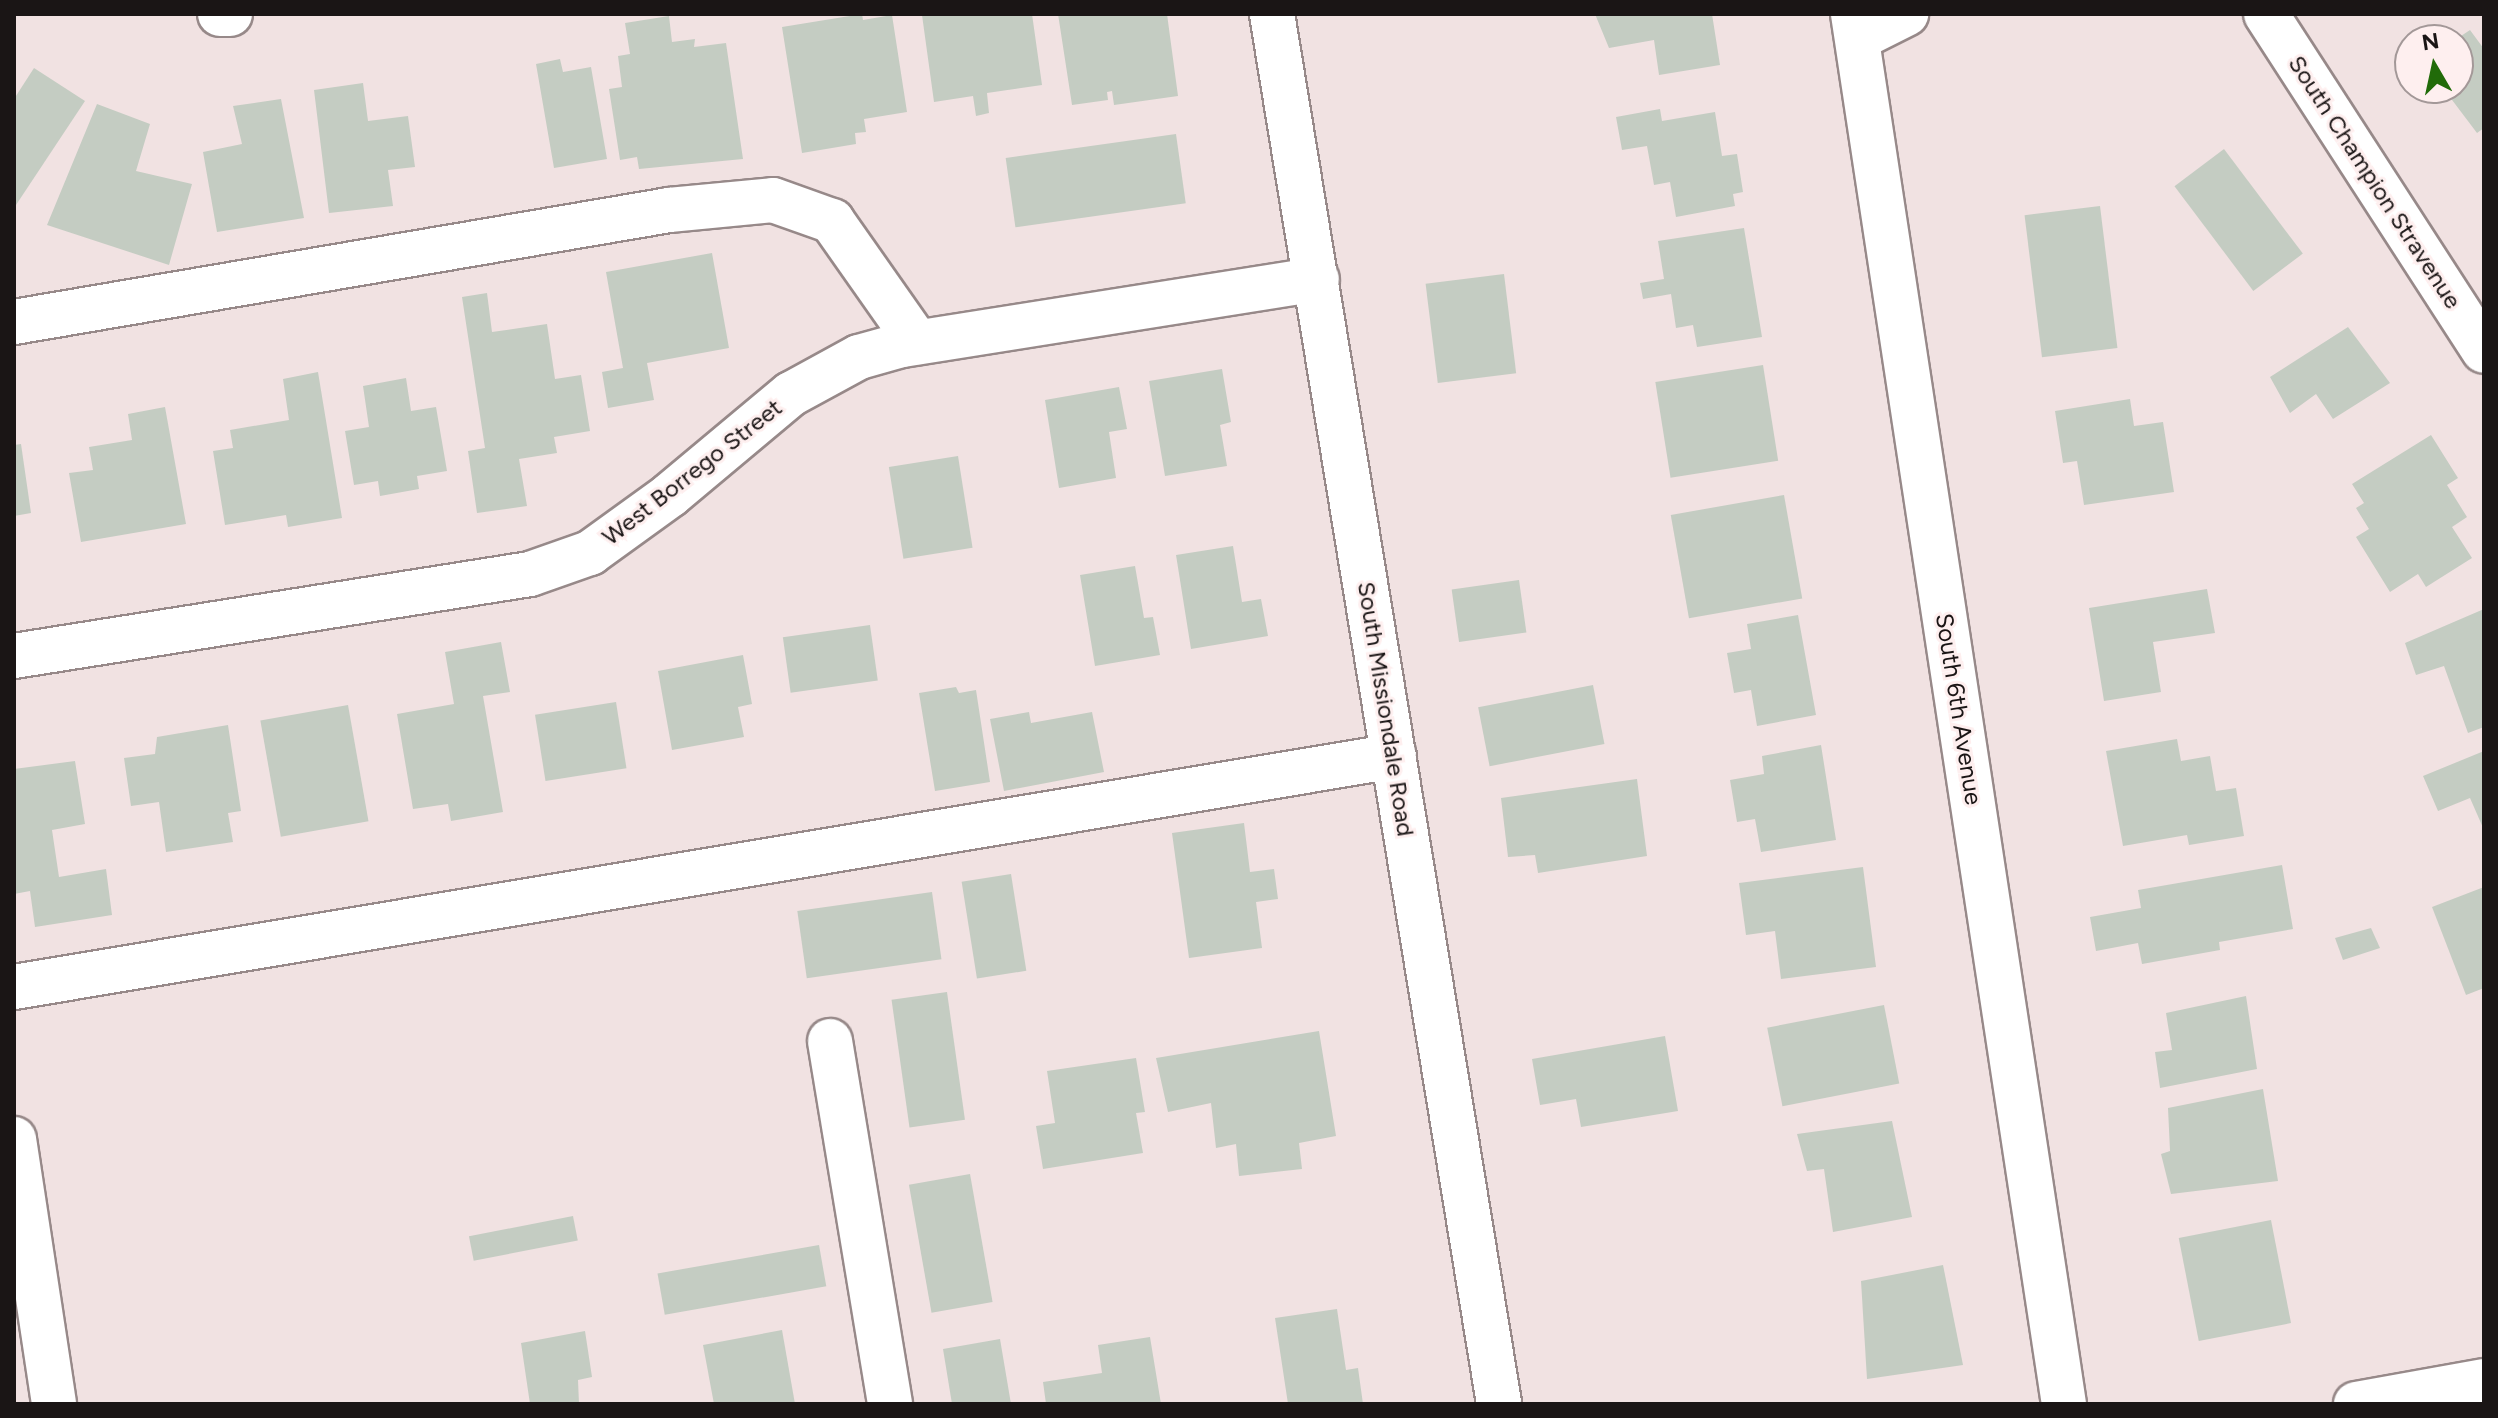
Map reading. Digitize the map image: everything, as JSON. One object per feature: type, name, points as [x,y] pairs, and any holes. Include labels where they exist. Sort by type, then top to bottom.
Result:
[{"type":"street","points":[[220,14],[230,14]]},
{"type":"street","name":"South Missiondale Road","points":[[1272,14],[1499,1404]]},
{"type":"street","points":[[1856,26],[1906,14]]},
{"type":"street","name":"South Champion Stravenue","points":[[2266,14],[2484,351]]},
{"type":"street","name":"South 6th Avenue","points":[[1856,26],[2064,1404]]},
{"type":"street","points":[[14,322],[669,210],[773,200],[832,221],[917,342]]},
{"type":"street","name":"West Borrego Street","points":[[14,656],[530,574],[590,553],[670,495],[791,394],[859,357],[917,342],[1317,279]]},
{"type":"street","points":[[14,987],[1394,756]]},
{"type":"street","points":[[830,1041],[890,1404]]},
{"type":"street","points":[[14,1139],[54,1404]]},
{"type":"street","points":[[2356,1404],[2439,1397],[2484,1381]]},
{"type":"building","points":[[862,14],[863,20],[892,15],[907,112],[864,119],[866,132],[855,133],[856,144],[802,153],[782,27]]},
{"type":"building","points":[[1032,14],[1042,85],[987,93],[989,113],[976,116],[973,96],[934,102],[922,15]]},
{"type":"building","points":[[1058,14],[1167,14],[1178,96],[1114,105],[1112,91],[1107,92],[1108,100],[1072,105]]},
{"type":"building","points":[[1595,14],[1712,14],[1720,65],[1659,75],[1654,40],[1609,48]]},
{"type":"building","points":[[669,16],[672,42],[695,39],[694,47],[726,43],[743,159],[639,169],[637,157],[620,160],[609,89],[622,87],[618,56],[630,54],[625,23]]},
{"type":"building","points":[[2474,35],[2484,49],[2484,128],[2477,133],[2455,104],[2474,104]]},
{"type":"building","points":[[560,59],[563,72],[591,67],[607,159],[554,168],[536,64]]},
{"type":"building","points":[[34,68],[85,101],[14,208],[14,99]]},
{"type":"building","points":[[363,83],[368,121],[408,116],[415,167],[388,170],[393,206],[329,213],[314,90]]},
{"type":"building","points":[[281,99],[304,218],[217,232],[203,152],[242,144],[233,106]]},
{"type":"building","points":[[97,104],[150,124],[136,171],[192,184],[169,265],[47,225]]},
{"type":"building","points":[[1660,109],[1662,121],[1715,112],[1722,156],[1737,154],[1743,192],[1733,194],[1735,206],[1676,217],[1670,182],[1654,185],[1647,146],[1622,150],[1616,117]]},
{"type":"building","points":[[1176,134],[1186,203],[1015,227],[1006,158]]},
{"type":"building","points":[[2224,149],[2303,254],[2253,291],[2174,186]]},
{"type":"building","points":[[2100,206],[2117,348],[2042,357],[2025,215]]},
{"type":"building","points":[[1744,228],[1762,337],[1697,347],[1693,325],[1676,328],[1671,294],[1643,299],[1640,283],[1664,279],[1658,241]]},
{"type":"building","points":[[712,253],[729,348],[647,363],[654,400],[608,408],[602,372],[623,368],[606,272]]},
{"type":"building","points":[[1504,274],[1516,373],[1438,383],[1426,284]]},
{"type":"building","points":[[487,293],[492,332],[547,324],[555,379],[581,375],[590,431],[554,437],[557,453],[519,459],[527,506],[477,513],[468,451],[485,448],[462,297]]},
{"type":"building","points":[[2348,327],[2390,383],[2333,419],[2316,394],[2290,413],[2270,377]]},
{"type":"building","points":[[1763,365],[1778,461],[1671,478],[1655,382]]},
{"type":"building","points":[[1222,369],[1231,422],[1220,425],[1227,466],[1165,476],[1149,381]]},
{"type":"building","points":[[318,372],[342,518],[288,527],[286,515],[225,525],[213,451],[233,448],[230,430],[289,420],[283,379]]},
{"type":"building","points":[[406,378],[411,411],[436,407],[447,471],[417,476],[419,489],[380,496],[378,481],[354,485],[345,431],[369,427],[363,386]]},
{"type":"building","points":[[1119,387],[1127,429],[1109,432],[1116,478],[1059,488],[1045,400]]},
{"type":"building","points":[[2130,399],[2134,426],[2163,422],[2174,492],[2084,505],[2077,461],[2063,463],[2055,411]]},
{"type":"building","points":[[165,407],[186,524],[81,542],[69,473],[93,470],[89,447],[132,440],[128,414]]},
{"type":"building","points":[[2431,435],[2458,478],[2447,485],[2467,517],[2452,527],[2472,558],[2426,587],[2418,574],[2390,592],[2356,537],[2369,529],[2356,508],[2364,503],[2352,484]]},
{"type":"building","points":[[21,444],[31,513],[14,516],[14,445]]},
{"type":"building","points":[[958,456],[973,548],[903,559],[889,467]]},
{"type":"building","points":[[1784,495],[1802,598],[1689,618],[1671,515]]},
{"type":"building","points":[[1233,546],[1242,602],[1261,599],[1268,636],[1191,649],[1176,555]]},
{"type":"building","points":[[1135,566],[1144,618],[1153,617],[1160,655],[1095,666],[1080,575]]},
{"type":"building","points":[[1519,580],[1526,632],[1459,642],[1452,589]]},
{"type":"building","points":[[2207,589],[2215,633],[2153,642],[2161,692],[2104,701],[2089,608]]},
{"type":"building","points":[[2484,609],[2484,727],[2468,733],[2444,666],[2416,675],[2405,643]]},
{"type":"building","points":[[1798,615],[1816,715],[1757,726],[1751,690],[1734,693],[1727,653],[1751,649],[1747,624]]},
{"type":"building","points":[[870,625],[878,680],[791,693],[783,637]]},
{"type":"building","points":[[501,642],[510,692],[483,696],[503,812],[451,821],[448,804],[413,809],[397,714],[454,704],[445,652]]},
{"type":"building","points":[[743,655],[752,704],[738,707],[744,737],[672,750],[658,671]]},
{"type":"building","points":[[1593,685],[1604,744],[1490,766],[1478,707]]},
{"type":"building","points":[[956,687],[959,693],[976,690],[990,782],[935,791],[919,693]]},
{"type":"building","points":[[616,702],[626,768],[545,781],[535,715]]},
{"type":"building","points":[[348,705],[368,821],[281,837],[260,720]]},
{"type":"building","points":[[1029,712],[1031,723],[1092,712],[1104,772],[1004,791],[990,719]]},
{"type":"building","points":[[228,725],[241,811],[228,813],[233,842],[166,852],[159,802],[131,806],[124,758],[155,754],[157,737]]},
{"type":"building","points":[[2177,739],[2181,761],[2210,756],[2216,791],[2236,788],[2244,836],[2189,845],[2187,835],[2123,846],[2106,751]]},
{"type":"building","points":[[1821,745],[1836,840],[1761,852],[1755,819],[1737,822],[1730,780],[1764,774],[1762,756]]},
{"type":"building","points":[[2484,751],[2484,830],[2470,798],[2438,811],[2423,776]]},
{"type":"building","points":[[75,761],[85,824],[52,830],[59,877],[106,869],[112,915],[35,927],[30,891],[14,894],[14,769]]},
{"type":"building","points":[[1637,779],[1647,856],[1538,873],[1535,855],[1508,857],[1501,798]]},
{"type":"building","points":[[1244,823],[1250,872],[1274,869],[1278,899],[1256,902],[1262,948],[1189,958],[1172,833]]},
{"type":"building","points":[[2282,865],[2293,929],[2219,942],[2220,950],[2142,964],[2138,943],[2096,951],[2090,917],[2141,908],[2138,890]]},
{"type":"building","points":[[1863,867],[1876,967],[1781,979],[1775,931],[1746,935],[1739,883]]},
{"type":"building","points":[[1011,874],[1026,971],[977,979],[962,882]]},
{"type":"building","points":[[2484,887],[2484,988],[2466,995],[2432,907]]},
{"type":"building","points":[[932,892],[941,959],[807,978],[797,911]]},
{"type":"building","points":[[2371,928],[2380,948],[2343,960],[2335,938]]},
{"type":"building","points":[[947,992],[965,1120],[909,1128],[892,1000]]},
{"type":"building","points":[[2246,996],[2257,1069],[2160,1088],[2155,1052],[2172,1050],[2166,1013]]},
{"type":"building","points":[[1884,1005],[1899,1084],[1782,1106],[1767,1028]]},
{"type":"building","points":[[1319,1031],[1336,1136],[1299,1143],[1302,1169],[1239,1176],[1236,1144],[1216,1148],[1211,1103],[1168,1112],[1156,1058]]},
{"type":"building","points":[[1665,1036],[1678,1111],[1581,1127],[1576,1099],[1540,1105],[1532,1059]]},
{"type":"building","points":[[1136,1058],[1145,1112],[1136,1113],[1143,1153],[1043,1169],[1036,1126],[1055,1123],[1047,1071]]},
{"type":"building","points":[[2263,1089],[2278,1181],[2171,1194],[2161,1154],[2170,1151],[2168,1108]]},
{"type":"building","points":[[1892,1121],[1912,1217],[1833,1232],[1824,1169],[1807,1171],[1797,1134]]},
{"type":"building","points":[[970,1174],[993,1302],[932,1313],[909,1185]]},
{"type":"building","points":[[573,1216],[578,1241],[474,1261],[469,1236]]},
{"type":"building","points":[[2271,1220],[2291,1323],[2199,1341],[2179,1238]]},
{"type":"building","points":[[819,1245],[826,1286],[665,1315],[657,1273]]},
{"type":"building","points":[[1943,1265],[1963,1365],[1867,1379],[1861,1281]]},
{"type":"building","points":[[1337,1309],[1346,1370],[1358,1368],[1363,1404],[1288,1404],[1275,1318]]},
{"type":"building","points":[[782,1330],[795,1404],[714,1404],[703,1345]]},
{"type":"building","points":[[585,1331],[592,1377],[578,1380],[579,1404],[530,1404],[521,1343]]},
{"type":"building","points":[[1150,1337],[1161,1404],[1046,1404],[1043,1382],[1102,1373],[1098,1345]]},
{"type":"building","points":[[1000,1339],[1011,1404],[952,1404],[943,1349]]}]
